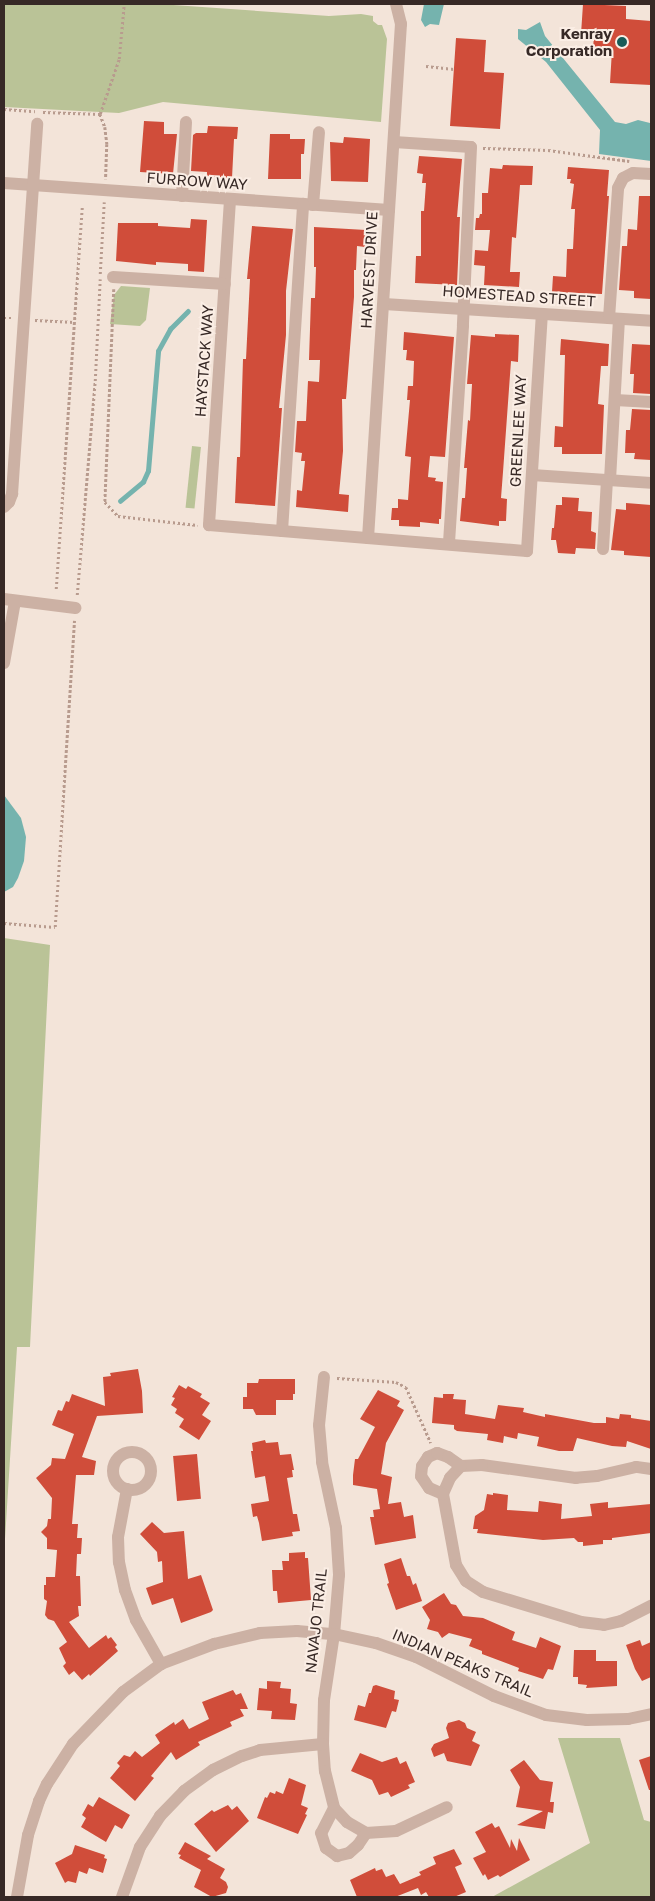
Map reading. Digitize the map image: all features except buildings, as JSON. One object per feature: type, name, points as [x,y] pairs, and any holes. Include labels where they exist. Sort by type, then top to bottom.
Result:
[{"type":"street","name":"HARVEST DRIVE","points":[[368,538],[401,24],[396,4]]},
{"type":"street","points":[[182,196],[186,122]]},
{"type":"street","points":[[4,507],[9,502],[12,494],[37,124]]},
{"type":"street","points":[[282,531],[308,205],[318,132]]},
{"type":"street","points":[[209,526],[449,544],[464,309],[471,147],[394,142]]},
{"type":"street","points":[[603,549],[614,400],[614,318],[618,188],[623,178],[633,173],[651,174]]},
{"type":"street","name":"FURROW WAY","points":[[4,183],[389,210]]},
{"type":"street","name":"HAYSTACK WAY","points":[[209,526],[230,200]]},
{"type":"street","points":[[116,282],[225,284]]},
{"type":"street","name":"HOMESTEAD STREET","points":[[384,304],[651,321]]},
{"type":"street","name":"GREENLEE WAY","points":[[449,544],[527,551],[542,314]]},
{"type":"street","points":[[614,400],[651,402]]},
{"type":"street","points":[[532,475],[651,483]]},
{"type":"street","points":[[4,663],[10,600],[75,608]]},
{"type":"street","name":"NAVAJO TRAIL","points":[[324,1377],[319,1425],[322,1462],[336,1528],[339,1574],[334,1634],[324,1700],[323,1744],[326,1771],[334,1808]]},
{"type":"street","points":[[443,1494],[430,1488],[421,1476],[422,1466],[428,1457],[437,1453],[448,1457],[461,1466],[482,1465],[576,1478],[598,1476],[636,1467],[651,1469]]},
{"type":"street","points":[[461,1466],[450,1478],[443,1494],[456,1566],[466,1581],[483,1592],[581,1622],[604,1625],[621,1621],[651,1606]]},
{"type":"street","points":[[127,1490],[118,1537],[119,1562],[125,1590],[136,1620],[161,1664]]},
{"type":"street","name":"INDIAN PEAKS TRAIL","points":[[17,1897],[28,1835],[47,1784],[73,1744],[123,1692],[161,1664],[214,1644],[260,1633],[297,1631],[334,1634],[376,1643],[416,1657],[494,1696],[546,1715],[587,1720],[628,1719],[651,1714]]},
{"type":"street","points":[[122,1897],[140,1847],[160,1816],[184,1791],[213,1770],[242,1756],[260,1750],[323,1744]]},
{"type":"street","points":[[366,1833],[358,1845],[349,1853],[337,1856],[326,1848],[321,1832],[334,1808],[347,1822],[366,1833],[396,1831],[447,1807]]},
{"type":"path","points":[[4,923],[55,927],[75,608],[95,381],[107,144],[105,127],[100,114],[119,59],[124,4]]},
{"type":"path","points":[[426,66],[454,69]]},
{"type":"path","points":[[4,109],[100,114]]},
{"type":"path","points":[[471,147],[548,150],[634,162]]},
{"type":"path","points":[[56,588],[82,207]]},
{"type":"path","points":[[116,282],[113,290],[105,502],[118,516],[209,526]]},
{"type":"path","points":[[4,318],[74,322]]},
{"type":"path","points":[[324,1377],[396,1382],[406,1386],[426,1434],[437,1453]]},
{"type":"green space","points":[[4,4],[159,4],[329,16],[361,14],[373,16],[373,21],[378,25],[382,25],[387,39],[381,122],[163,102],[119,113],[4,107]]},
{"type":"green space","points":[[121,286],[150,288],[146,320],[140,326],[110,324],[114,295]]},
{"type":"green space","points":[[192,446],[201,447],[194,509],[186,508]]},
{"type":"green space","points":[[4,938],[50,945],[30,1347],[17,1347],[4,1555]]},
{"type":"green space","points":[[558,1738],[620,1738],[644,1820],[651,1822],[651,1897],[492,1897],[590,1843]]},
{"type":"water","points":[[424,4],[444,4],[439,25],[430,24],[425,27],[421,20]]},
{"type":"water","points":[[540,22],[545,36],[615,122],[626,124],[638,120],[650,123],[651,161],[599,154],[600,130],[546,62],[518,39],[518,29],[526,30]]},
{"type":"water","points":[[4,795],[21,818],[26,837],[24,861],[18,878],[13,887],[4,892]]},
{"type":"waterway","points":[[120,501],[143,482],[148,471],[158,351],[170,329],[188,311]]},
{"type":"place","name":"Kenray Corporation","points":[[622,42]]}]
